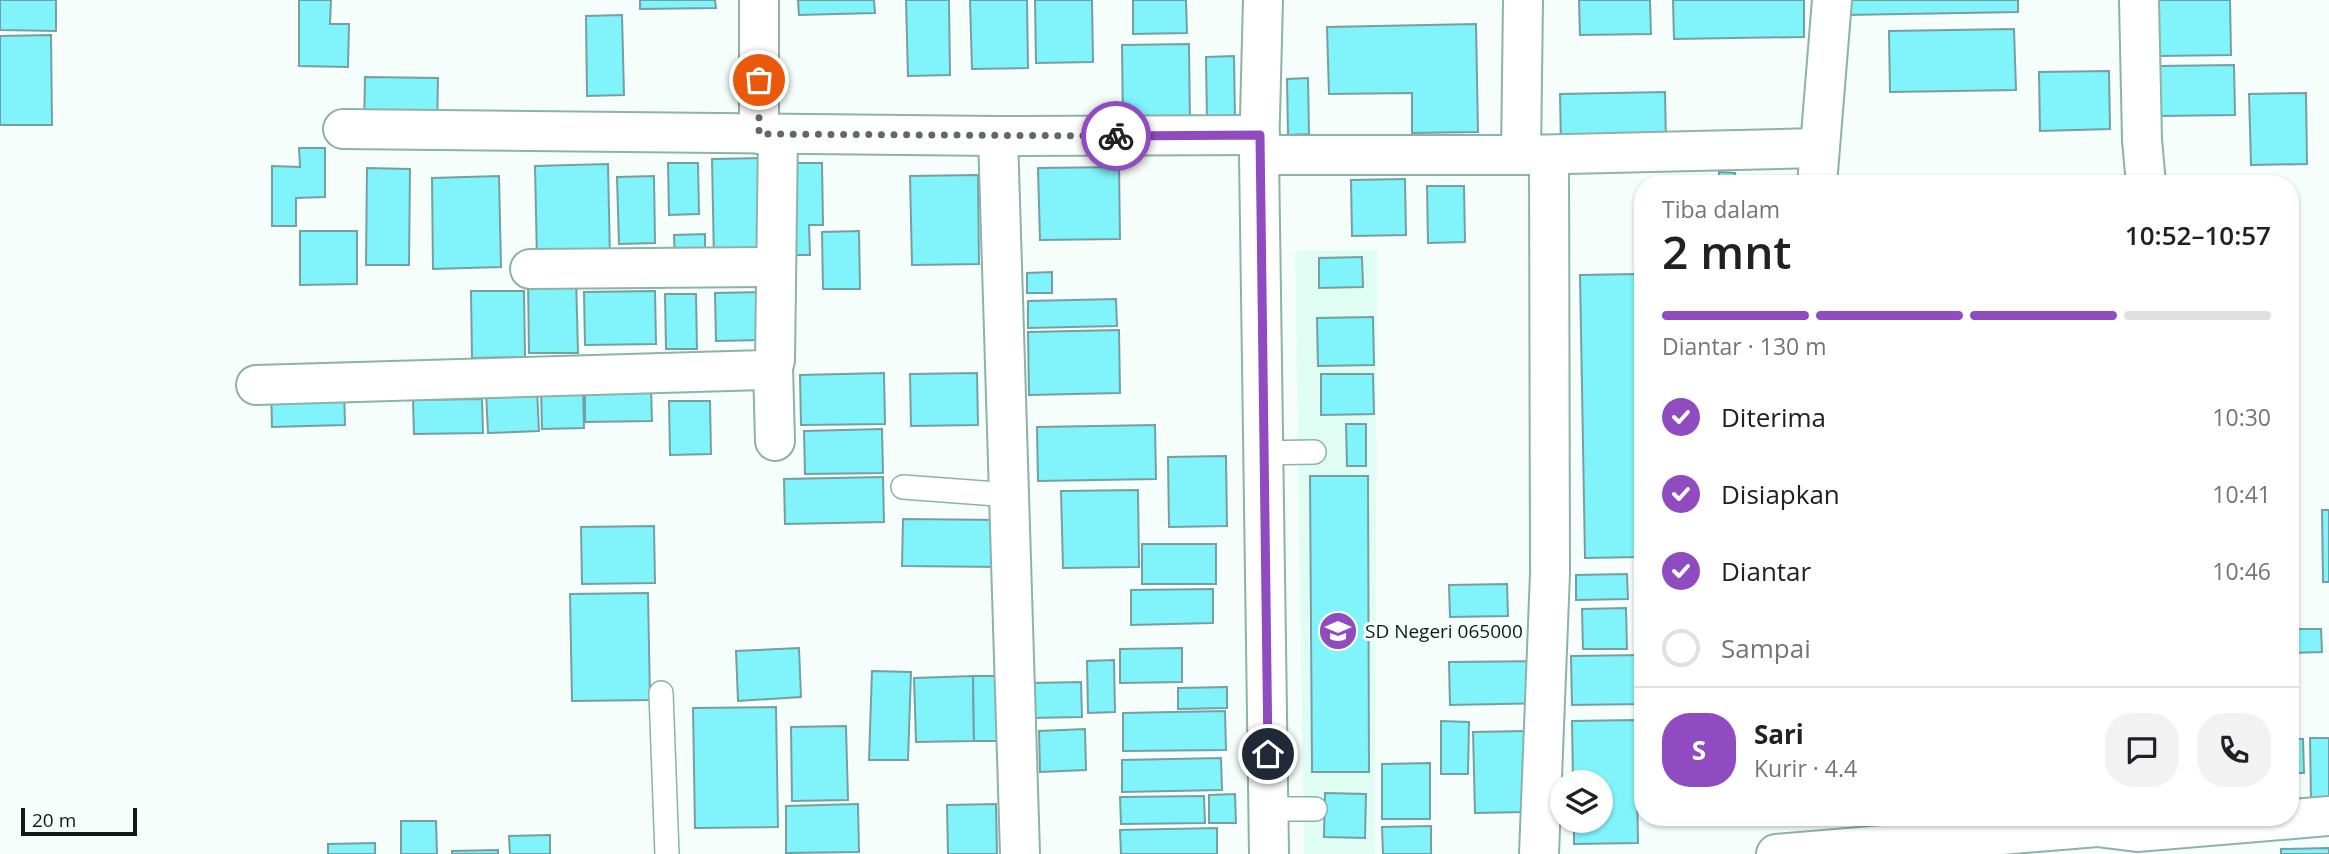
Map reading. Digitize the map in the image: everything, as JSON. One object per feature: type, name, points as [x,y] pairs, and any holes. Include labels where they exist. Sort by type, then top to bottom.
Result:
[{"type":"street","points":[[760,0],[776,267],[773,367],[775,441]]},
{"type":"street","points":[[1263,0],[1259,145],[1269,854]]},
{"type":"street","points":[[1523,0],[1535,155],[1550,573],[1539,854]]},
{"type":"street","points":[[343,129],[998,136],[1818,166],[1832,0]]},
{"type":"street","points":[[2139,0],[2145,175]]},
{"type":"street","points":[[998,136],[1020,854]]},
{"type":"street","points":[[530,270],[776,267]]},
{"type":"street","points":[[256,385],[765,370],[773,367]]},
{"type":"street","points":[[2299,819],[2329,816]]},
{"type":"street","points":[[1776,854],[1860,841],[2097,827],[2137,835],[2228,826]]},
{"type":"lane","points":[[1263,453],[1314,452]]},
{"type":"lane","points":[[904,487],[1010,495]]},
{"type":"lane","points":[[661,693],[667,854]]},
{"type":"lane","points":[[1269,809],[1315,809]]},
{"type":"shaded area","name":"SD Negeri 065000","points":[[1377,250],[1375,854],[1304,854],[1295,251]]},
{"type":"building","points":[[0,0],[56,0],[56,31],[0,30]]},
{"type":"building","points":[[299,0],[331,0],[330,24],[349,24],[348,67],[299,66]]},
{"type":"building","points":[[640,0],[715,0],[716,8],[640,9]]},
{"type":"building","points":[[798,0],[874,0],[875,13],[799,15]]},
{"type":"building","points":[[906,0],[949,0],[950,75],[908,76]]},
{"type":"building","points":[[970,0],[1027,0],[1028,68],[972,69]]},
{"type":"building","points":[[1035,0],[1092,0],[1093,62],[1036,63]]},
{"type":"building","points":[[1133,0],[1186,0],[1187,33],[1133,34]]},
{"type":"building","points":[[1579,0],[1650,0],[1651,34],[1580,35]]},
{"type":"building","points":[[1673,0],[1804,0],[1804,37],[1674,39]]},
{"type":"building","points":[[1847,0],[2018,0],[2018,12],[1847,15]]},
{"type":"building","points":[[2157,0],[2230,0],[2231,55],[2158,56]]},
{"type":"building","points":[[622,15],[624,95],[587,96],[586,16]]},
{"type":"building","points":[[1476,24],[1478,132],[1412,133],[1412,93],[1329,94],[1327,27]]},
{"type":"building","points":[[2014,29],[2016,90],[1890,92],[1889,31]]},
{"type":"building","points":[[51,35],[52,125],[0,125],[0,36]]},
{"type":"building","points":[[1189,44],[1190,127],[1123,128],[1122,45]]},
{"type":"building","points":[[1234,56],[1235,121],[1207,122],[1206,57]]},
{"type":"building","points":[[2234,65],[2235,115],[2160,116],[2160,66]]},
{"type":"building","points":[[2109,71],[2110,129],[2040,131],[2039,72]]},
{"type":"building","points":[[365,77],[438,78],[437,130],[364,129]]},
{"type":"building","points":[[1308,78],[1309,134],[1288,135],[1287,79]]},
{"type":"building","points":[[1665,92],[1666,145],[1561,147],[1560,94]]},
{"type":"building","points":[[2306,93],[2307,164],[2251,165],[2249,94]]},
{"type":"building","points":[[299,148],[325,148],[325,197],[296,198],[296,226],[272,226],[272,166],[300,167]]},
{"type":"building","points":[[765,158],[767,259],[714,260],[712,159]]},
{"type":"building","points":[[668,163],[698,163],[699,214],[669,215]]},
{"type":"building","points":[[797,163],[822,163],[823,225],[809,225],[810,255],[781,255],[780,172],[797,172]]},
{"type":"building","points":[[608,164],[610,259],[537,260],[535,166]]},
{"type":"building","points":[[1119,167],[1120,239],[1040,240],[1038,168]]},
{"type":"building","points":[[367,168],[410,169],[409,265],[366,265]]},
{"type":"building","points":[[1719,172],[1735,173],[1735,175],[1719,175]]},
{"type":"building","points":[[978,175],[979,264],[912,265],[910,176]]},
{"type":"building","points":[[499,176],[501,267],[433,269],[432,178]]},
{"type":"building","points":[[654,176],[655,243],[619,244],[617,177]]},
{"type":"building","points":[[1405,179],[1406,235],[1352,236],[1351,180]]},
{"type":"building","points":[[1427,186],[1464,186],[1465,242],[1428,243]]},
{"type":"building","points":[[300,231],[357,231],[357,284],[300,285]]},
{"type":"building","points":[[859,231],[860,289],[823,289],[822,232]]},
{"type":"building","points":[[705,234],[705,261],[675,261],[674,235]]},
{"type":"building","points":[[1362,257],[1363,287],[1319,288],[1319,258]]},
{"type":"building","points":[[1052,272],[1052,293],[1027,293],[1027,273]]},
{"type":"building","points":[[1634,274],[1634,557],[1585,558],[1580,275]]},
{"type":"building","points":[[576,276],[578,353],[529,353],[528,277]]},
{"type":"building","points":[[471,291],[524,291],[525,357],[472,358]]},
{"type":"building","points":[[655,291],[656,344],[585,345],[584,292]]},
{"type":"building","points":[[768,292],[769,340],[716,341],[715,293]]},
{"type":"building","points":[[665,294],[696,294],[697,349],[666,349]]},
{"type":"building","points":[[1116,299],[1117,326],[1028,328],[1028,301]]},
{"type":"building","points":[[1373,317],[1374,365],[1318,366],[1317,318]]},
{"type":"building","points":[[1119,330],[1120,393],[1029,395],[1028,332]]},
{"type":"building","points":[[884,373],[885,424],[801,425],[800,375]]},
{"type":"building","points":[[977,373],[978,425],[911,426],[910,374]]},
{"type":"building","points":[[1321,374],[1373,374],[1374,414],[1321,415]]},
{"type":"building","points":[[583,386],[584,428],[542,429],[541,387]]},
{"type":"building","points":[[344,387],[345,425],[272,427],[271,388]]},
{"type":"building","points":[[651,388],[652,421],[585,422],[585,389]]},
{"type":"building","points":[[537,389],[539,431],[488,433],[486,391]]},
{"type":"building","points":[[482,399],[483,433],[414,434],[413,400]]},
{"type":"building","points":[[669,401],[710,401],[711,454],[670,455]]},
{"type":"building","points":[[1346,424],[1366,424],[1366,466],[1347,466]]},
{"type":"building","points":[[1155,425],[1156,479],[1038,481],[1037,427]]},
{"type":"building","points":[[882,429],[883,473],[805,474],[804,431]]},
{"type":"building","points":[[1226,456],[1227,526],[1169,527],[1168,457]]},
{"type":"building","points":[[1310,476],[1368,476],[1369,772],[1312,772]]},
{"type":"building","points":[[883,477],[884,522],[785,524],[784,479]]},
{"type":"building","points":[[1138,490],[1139,567],[1063,568],[1061,491]]},
{"type":"building","points":[[2322,510],[2329,510],[2329,582],[2323,582]]},
{"type":"building","points":[[903,519],[1001,520],[1001,567],[902,566]]},
{"type":"building","points":[[654,526],[655,583],[582,584],[581,527]]},
{"type":"building","points":[[1142,544],[1216,544],[1216,584],[1142,584]]},
{"type":"building","points":[[1627,574],[1628,599],[1576,600],[1576,575]]},
{"type":"building","points":[[1507,584],[1508,616],[1450,617],[1449,585]]},
{"type":"building","points":[[1213,589],[1213,623],[1131,625],[1131,590]]},
{"type":"building","points":[[648,593],[650,700],[572,701],[570,594]]},
{"type":"building","points":[[1626,608],[1627,649],[1583,649],[1582,609]]},
{"type":"building","points":[[2299,629],[2321,629],[2322,652],[2299,653]]},
{"type":"building","points":[[799,648],[801,697],[738,701],[736,651]]},
{"type":"building","points":[[1182,648],[1182,682],[1120,683],[1120,649]]},
{"type":"building","points":[[1634,655],[1634,704],[1572,705],[1571,656]]},
{"type":"building","points":[[1114,660],[1115,712],[1088,713],[1087,661]]},
{"type":"building","points":[[1544,661],[1544,703],[1450,705],[1449,662]]},
{"type":"building","points":[[872,671],[911,672],[908,760],[869,760]]},
{"type":"building","points":[[973,676],[974,741],[916,742],[914,678]]},
{"type":"building","points":[[973,676],[1010,676],[1011,741],[974,741]]},
{"type":"building","points":[[1081,682],[1082,717],[1031,718],[1031,683]]},
{"type":"building","points":[[1227,687],[1227,708],[1178,709],[1178,688]]},
{"type":"building","points":[[776,707],[778,827],[695,828],[693,708]]},
{"type":"building","points":[[1225,711],[1226,750],[1123,751],[1123,713]]},
{"type":"building","points":[[1634,720],[1634,826],[1638,826],[1638,843],[1574,844],[1574,833],[1613,833],[1613,770],[1573,770],[1572,721]]},
{"type":"building","points":[[1441,721],[1469,722],[1468,774],[1441,774]]},
{"type":"building","points":[[846,726],[848,800],[792,801],[791,727]]},
{"type":"building","points":[[1085,729],[1086,770],[1040,772],[1039,731]]},
{"type":"building","points":[[1528,731],[1530,812],[1475,813],[1473,732]]},
{"type":"building","points":[[2310,738],[2329,738],[2329,802],[2311,802]]},
{"type":"building","points":[[2299,739],[2303,739],[2304,773],[2299,773]]},
{"type":"building","points":[[1221,758],[1222,790],[1122,792],[1122,760]]},
{"type":"building","points":[[1430,763],[1430,819],[1382,819],[1382,764]]},
{"type":"building","points":[[1325,793],[1366,794],[1365,838],[1324,837]]},
{"type":"building","points":[[1235,794],[1236,823],[1209,823],[1209,795]]},
{"type":"building","points":[[1204,796],[1205,823],[1121,824],[1120,797]]},
{"type":"building","points":[[858,804],[859,852],[786,853],[786,806]]},
{"type":"building","points":[[996,804],[997,854],[948,854],[947,805]]},
{"type":"building","points":[[401,821],[436,821],[437,854],[401,854]]},
{"type":"building","points":[[1431,826],[1431,854],[1383,854],[1382,827]]},
{"type":"building","points":[[1217,828],[1217,854],[1121,854],[1120,830]]},
{"type":"building","points":[[550,835],[550,854],[510,854],[509,836]]},
{"type":"building","points":[[375,843],[375,854],[328,854],[328,844]]},
{"type":"building","points":[[2329,848],[2329,854],[2281,854],[2281,849]]},
{"type":"building","points":[[498,850],[498,854],[452,854],[452,851]]},
{"type":"way so far","points":[[759,80],[759,134],[1116,136]]},
{"type":"place","name":"SD Negeri 065000","points":[[1338,631]]},
{"type":"route","points":[[1116,136],[1260,135],[1268,754]]}]
